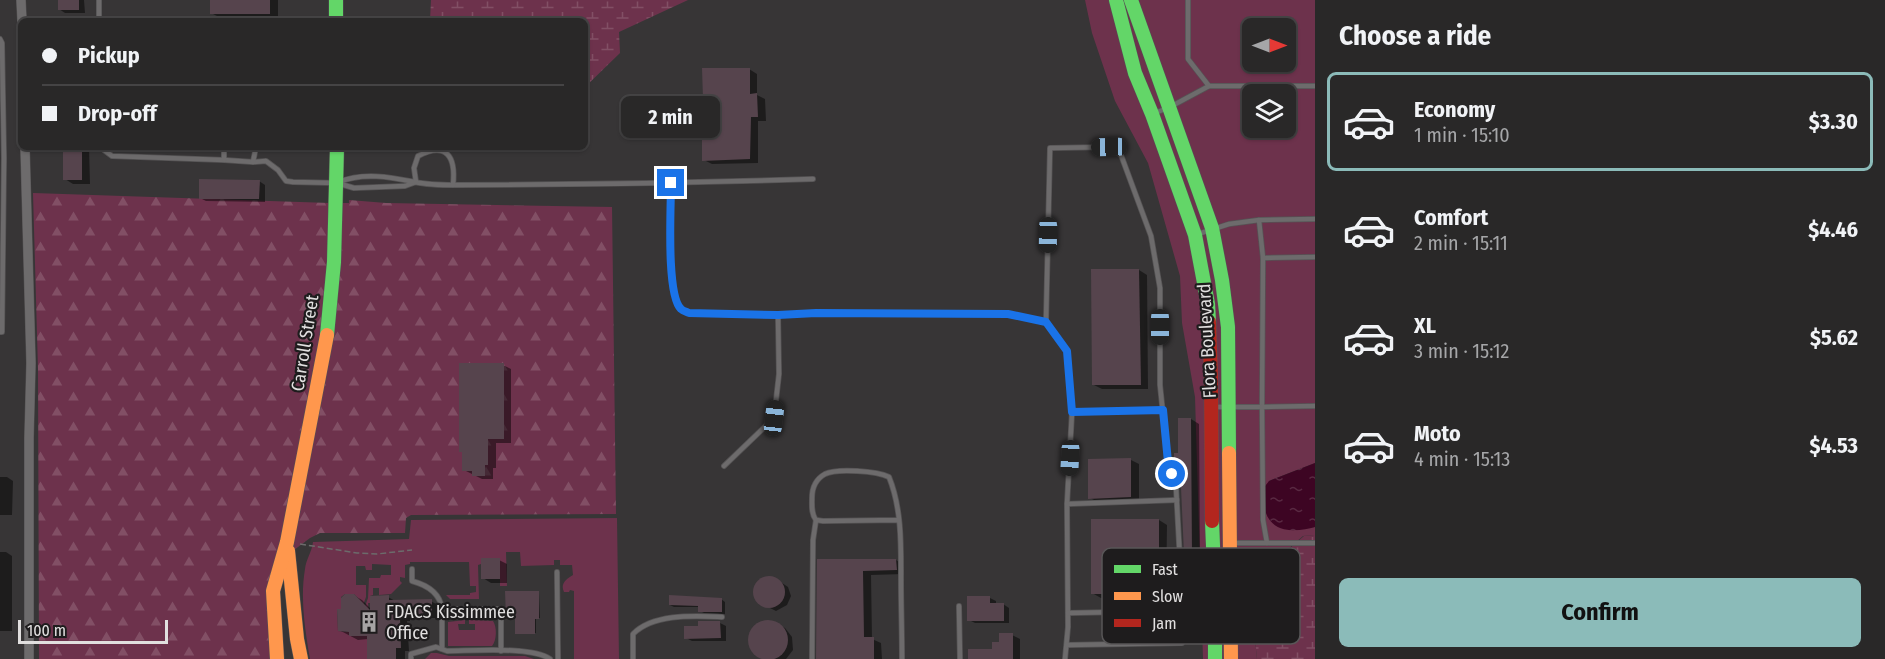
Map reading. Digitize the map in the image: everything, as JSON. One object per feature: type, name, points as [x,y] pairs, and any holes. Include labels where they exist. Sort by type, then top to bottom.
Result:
[{"type":"street","points":[[21,0],[21,18]]},
{"type":"street","points":[[336,0],[336,18]]},
{"type":"street","name":"Flora Boulevard","points":[[1116,0],[1135,73],[1195,235],[1208,304],[1213,548]]},
{"type":"street","name":"Flora Boulevard","points":[[1131,0],[1212,228],[1222,280],[1228,327],[1230,548]]},
{"type":"street","points":[[25,150],[31,363],[29,659]]},
{"type":"street","name":"Carroll Street","points":[[277,659],[273,591],[287,542],[328,330],[334,262],[337,150]]},
{"type":"street","name":"Carroll Street","points":[[287,542],[301,659]]},
{"type":"street","name":"Flora Boulevard","points":[[1215,644],[1215,659]]},
{"type":"street","name":"Flora Boulevard","points":[[1231,644],[1231,659]]},
{"type":"lane","points":[[99,0],[99,18]]},
{"type":"lane","points":[[1188,0],[1188,59],[1209,86]]},
{"type":"lane","points":[[0,39],[2,43],[2,332],[0,332]]},
{"type":"lane","points":[[1152,114],[1209,86],[1315,86]]},
{"type":"lane","points":[[1065,659],[1068,613],[1067,504],[1072,412],[1067,351],[1046,322],[1050,148],[1109,147],[1121,155],[1151,236],[1160,288],[1160,385],[1168,462],[1176,487],[1179,548]]},
{"type":"lane","points":[[104,150],[112,156],[266,161],[278,170],[286,181],[337,183],[354,188],[405,186],[416,182]]},
{"type":"lane","points":[[224,150],[224,160]]},
{"type":"lane","points":[[254,162],[256,150]]},
{"type":"lane","points":[[416,182],[414,168],[418,156],[429,151],[441,150],[450,157],[455,170],[453,185]]},
{"type":"lane","points":[[337,183],[354,176],[401,178],[416,182],[453,185],[813,179]]},
{"type":"lane","points":[[671,183],[673,292],[680,309],[689,313],[1008,314],[1046,322]]},
{"type":"lane","points":[[1195,235],[1212,228],[1243,221],[1315,219]]},
{"type":"lane","points":[[1259,220],[1263,258],[1263,520],[1268,543]]},
{"type":"lane","points":[[1263,258],[1315,257]]},
{"type":"lane","points":[[724,466],[774,418],[779,374],[778,315]]},
{"type":"lane","points":[[1211,407],[1315,406]]},
{"type":"lane","points":[[1072,412],[1163,410]]},
{"type":"lane","points":[[812,659],[813,540],[816,520],[813,516],[812,492],[821,477],[830,472],[868,471],[889,477],[895,495],[901,546],[902,659]]},
{"type":"lane","points":[[1067,504],[1177,500]]},
{"type":"lane","points":[[816,520],[898,520]]},
{"type":"lane","points":[[1230,543],[1315,543]]},
{"type":"lane","points":[[412,568],[412,581],[436,593],[441,601],[442,649]]},
{"type":"lane","points":[[557,572],[558,659]]},
{"type":"lane","points":[[959,606],[960,659]]},
{"type":"lane","points":[[442,609],[501,609],[501,651]]},
{"type":"lane","points":[[1068,613],[1102,612]]},
{"type":"lane","points":[[633,659],[633,634],[644,626],[675,617],[722,617]]},
{"type":"lane","points":[[1066,645],[1124,644]]},
{"type":"lane","points":[[411,659],[411,654],[436,647],[447,651],[540,654],[550,659]]},
{"type":"path","points":[[287,542],[357,553],[377,554],[412,550]]},
{"type":"green space","points":[[431,0],[688,0],[619,32],[620,53],[588,84],[588,18],[430,18]]},
{"type":"green space","points":[[1085,0],[1110,0],[1189,236],[1202,305],[1207,548],[1200,548],[1195,397],[1182,323],[1180,276],[1148,163],[1115,101],[1092,33]]},
{"type":"green space","points":[[1122,0],[1125,0],[1207,229],[1217,281],[1222,327],[1224,548],[1219,548],[1214,304],[1141,72]]},
{"type":"green space","points":[[1137,0],[1315,0],[1315,463],[1269,481],[1265,505],[1269,518],[1274,523],[1291,528],[1315,527],[1315,535],[1303,536],[1289,548],[1234,548],[1228,279]]},
{"type":"green space","points":[[33,193],[330,203],[329,261],[322,329],[282,537],[271,659],[39,659],[38,369]]},
{"type":"green space","points":[[349,200],[386,203],[612,207],[616,514],[411,515],[406,518],[405,533],[320,533],[294,550],[293,542],[342,203],[349,203]]},
{"type":"green space","points":[[617,518],[619,659],[574,659],[574,591],[564,592],[563,587],[566,580],[573,575],[572,565],[560,565],[560,560],[554,560],[554,565],[521,566],[520,552],[506,552],[507,586],[500,586],[500,558],[481,558],[481,564],[478,565],[479,599],[450,599],[446,595],[470,595],[476,592],[476,586],[470,586],[469,562],[410,562],[405,565],[405,578],[400,577],[402,583],[391,594],[379,595],[379,588],[373,588],[373,595],[370,596],[370,603],[368,603],[369,617],[362,615],[368,598],[369,578],[391,575],[391,565],[372,564],[372,570],[366,570],[365,566],[356,566],[356,585],[366,585],[366,597],[360,613],[358,598],[354,594],[345,594],[341,597],[341,609],[337,609],[338,631],[349,632],[349,636],[358,636],[369,629],[367,659],[310,659],[303,591],[306,565],[313,542],[409,539],[411,520]]},
{"type":"green space","points":[[1315,535],[1315,659],[1257,659],[1255,644],[1300,644],[1300,548],[1290,548],[1304,536]]},
{"type":"green space","points":[[465,620],[465,624],[458,624],[459,630],[475,630],[475,624],[469,624],[469,620],[493,621],[496,634],[492,646],[448,646],[448,622]]},
{"type":"green space","points":[[1203,644],[1209,644],[1209,659],[1203,659]]},
{"type":"green space","points":[[1221,644],[1225,644],[1225,659],[1221,659]]},
{"type":"green space","points":[[1237,644],[1255,644],[1257,659],[1237,659]]},
{"type":"green space","points":[[431,653],[449,656],[525,656],[534,659],[425,659]]},
{"type":"water","points":[[1315,463],[1315,527],[1290,530],[1273,524],[1267,516],[1262,490],[1269,481]]},
{"type":"building","points":[[58,0],[79,0],[79,10],[58,10]]},
{"type":"building","points":[[210,0],[270,0],[270,14],[210,14]]},
{"type":"building","points":[[702,68],[750,68],[750,94],[757,93],[758,117],[751,117],[750,159],[702,161],[702,131],[695,131],[695,99],[703,99]]},
{"type":"building","points":[[63,150],[82,150],[82,180],[63,180]]},
{"type":"building","points":[[199,179],[260,180],[259,199],[199,199]]},
{"type":"building","points":[[1091,269],[1139,269],[1141,385],[1092,385]]},
{"type":"building","points":[[459,363],[504,363],[504,439],[488,439],[488,465],[485,465],[485,476],[472,476],[472,471],[462,471],[462,452],[459,452]]},
{"type":"building","points":[[1178,418],[1191,418],[1192,548],[1184,548],[1180,465],[1174,465],[1174,453],[1178,453]]},
{"type":"building","points":[[1131,458],[1131,497],[1088,499],[1088,459]]},
{"type":"building","points":[[1091,519],[1159,519],[1159,548],[1102,548],[1102,594],[1091,594]]},
{"type":"building","points":[[481,558],[500,558],[500,579],[481,579]]},
{"type":"building","points":[[817,559],[896,559],[897,570],[863,571],[864,637],[874,637],[874,659],[816,659]]},
{"type":"building","points":[[769,576],[781,580],[785,592],[781,604],[769,608],[757,604],[753,592],[757,580]]},
{"type":"building","points":[[505,591],[539,591],[539,619],[535,619],[535,634],[515,634],[515,618],[506,618]]},
{"type":"building","name":"FDACS Kissimmee Office","points":[[345,594],[354,594],[370,610],[370,596],[389,595],[389,600],[432,599],[432,614],[403,614],[403,617],[400,617],[401,648],[396,648],[396,659],[367,659],[367,636],[349,636],[349,632],[338,631],[337,609],[341,609],[341,598]]},
{"type":"building","points":[[669,595],[722,598],[722,612],[698,612],[698,606],[669,605]]},
{"type":"building","points":[[967,596],[990,596],[990,603],[1004,603],[1004,621],[967,621]]},
{"type":"building","points":[[768,620],[776,621],[782,626],[787,632],[787,648],[782,654],[776,659],[768,660],[760,659],[754,654],[749,648],[748,640],[749,632],[754,626],[760,621]]},
{"type":"building","points":[[698,621],[720,621],[721,638],[684,639],[684,626],[698,626]]},
{"type":"building","points":[[999,633],[1013,633],[1013,659],[968,659],[968,649],[992,649],[992,642],[999,642]]},
{"type":"traffic: fast","points":[[336,0],[336,18]]},
{"type":"traffic: fast","points":[[1116,0],[1135,73],[1195,235],[1208,304],[1209,322]]},
{"type":"traffic: fast","points":[[1131,0],[1212,228],[1228,327],[1229,453]]},
{"type":"traffic: fast","points":[[327,335],[334,262],[337,150]]},
{"type":"traffic: fast","points":[[1212,521],[1213,548]]},
{"type":"traffic: fast","points":[[1215,644],[1215,659]]},
{"type":"traffic: slow","points":[[277,659],[273,591],[287,542],[327,335]]},
{"type":"traffic: slow","points":[[1229,453],[1230,548]]},
{"type":"traffic: slow","points":[[288,551],[301,659]]},
{"type":"traffic: slow","points":[[1231,644],[1231,659]]},
{"type":"traffic: jam","points":[[1209,322],[1212,521]]},
{"type":"place","name":"FDACS Kissimmee Office","points":[[369,622]]},
{"type":"route","points":[[671,183],[671,277],[673,292],[680,309],[685,312],[778,315],[816,313],[1008,314],[1046,322],[1067,351],[1072,412],[1163,410],[1168,462],[1172,474]]}]
